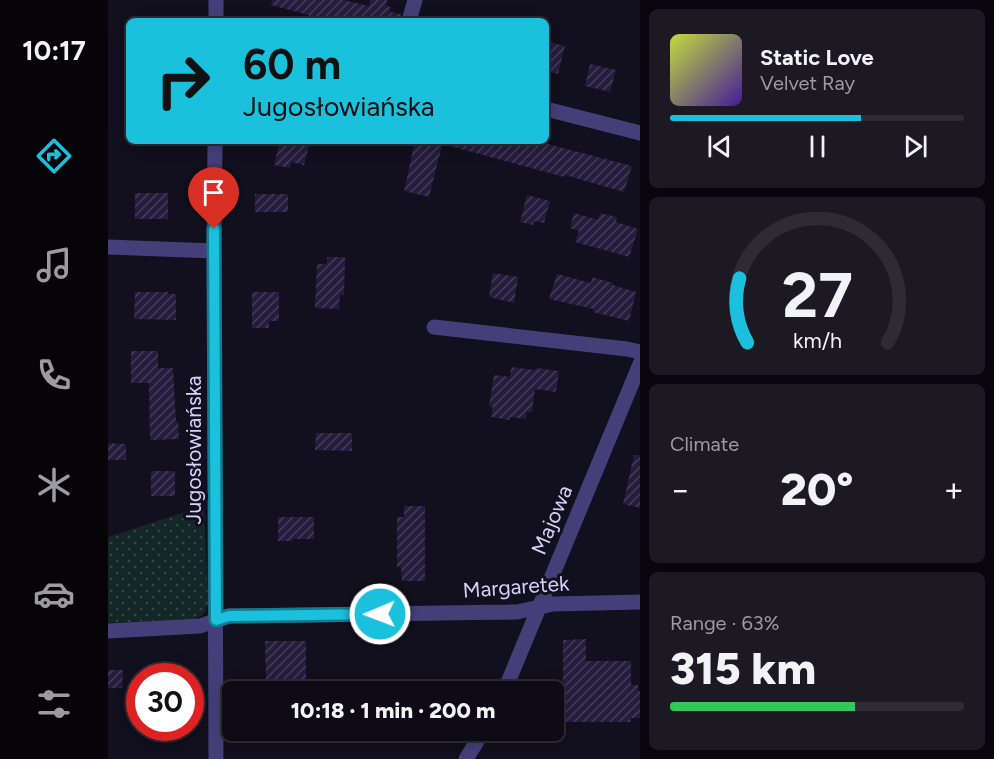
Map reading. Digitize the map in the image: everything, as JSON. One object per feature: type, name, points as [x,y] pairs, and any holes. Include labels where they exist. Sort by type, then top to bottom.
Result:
[{"type":"street","points":[[216,0],[216,18]]},
{"type":"street","points":[[411,18],[415,0]]},
{"type":"street","points":[[549,110],[640,133]]},
{"type":"street","name":"Jugosłowiańska","points":[[215,144],[216,759]]},
{"type":"street","points":[[108,247],[214,251]]},
{"type":"street","points":[[434,327],[640,352]]},
{"type":"street","name":"Majowa","points":[[508,681],[640,364]]},
{"type":"street","name":"Margaretek","points":[[108,631],[200,626],[229,616],[517,612],[553,604],[640,602]]},
{"type":"street","points":[[466,759],[477,741]]},
{"type":"green space","points":[[204,509],[208,604],[203,615],[194,619],[108,623],[108,537],[191,510]]},
{"type":"building","points":[[272,0],[343,0],[369,6],[370,0],[387,0],[386,6],[391,7],[390,12],[401,14],[400,18],[313,18],[271,5]]},
{"type":"building","points":[[549,42],[565,46],[558,74],[549,72]]},
{"type":"building","points":[[590,64],[616,70],[610,92],[585,86]]},
{"type":"building","points":[[279,144],[309,144],[304,165],[291,162],[290,168],[274,165]]},
{"type":"building","points":[[414,144],[442,144],[429,197],[404,191]]},
{"type":"building","points":[[450,144],[548,144],[632,166],[624,192],[450,146]]},
{"type":"building","points":[[135,193],[168,193],[168,219],[135,219]]},
{"type":"building","points":[[255,194],[288,194],[288,212],[255,212]]},
{"type":"building","points":[[527,195],[550,201],[544,223],[534,221],[533,225],[520,222]]},
{"type":"building","points":[[574,213],[598,220],[600,213],[617,217],[616,222],[638,229],[629,257],[575,242],[579,231],[570,228]]},
{"type":"building","points":[[327,257],[345,257],[344,295],[340,295],[339,309],[315,308],[317,264],[327,264]]},
{"type":"building","points":[[493,273],[518,277],[514,303],[489,297]]},
{"type":"building","points":[[557,274],[591,283],[592,277],[636,292],[629,321],[593,312],[594,309],[549,299]]},
{"type":"building","points":[[135,292],[176,294],[176,320],[134,319]]},
{"type":"building","points":[[252,292],[279,292],[279,321],[269,321],[269,328],[252,328]]},
{"type":"building","points":[[131,351],[158,351],[158,368],[173,368],[179,439],[150,440],[149,383],[131,383]]},
{"type":"building","points":[[511,367],[559,371],[556,392],[535,389],[532,412],[527,412],[526,419],[510,417],[510,420],[491,417],[493,407],[489,406],[494,375],[510,377]]},
{"type":"building","points":[[316,433],[352,433],[352,451],[315,450]]},
{"type":"building","points":[[108,443],[126,444],[126,460],[108,460]]},
{"type":"building","points":[[634,455],[640,455],[640,508],[623,504]]},
{"type":"building","points":[[151,471],[175,471],[175,496],[151,496]]},
{"type":"building","points":[[404,506],[425,506],[425,581],[402,581],[401,567],[397,567],[397,517],[404,517]]},
{"type":"building","points":[[278,517],[314,517],[314,539],[278,541]]},
{"type":"building","points":[[586,639],[586,661],[631,661],[631,685],[638,685],[638,691],[640,691],[640,718],[630,718],[631,722],[564,722],[563,640]]},
{"type":"building","points":[[265,641],[306,641],[306,680],[266,680]]},
{"type":"building","points":[[108,670],[123,670],[122,688],[108,688]]},
{"type":"route","points":[[214,229],[216,620],[229,616],[380,614]]}]
